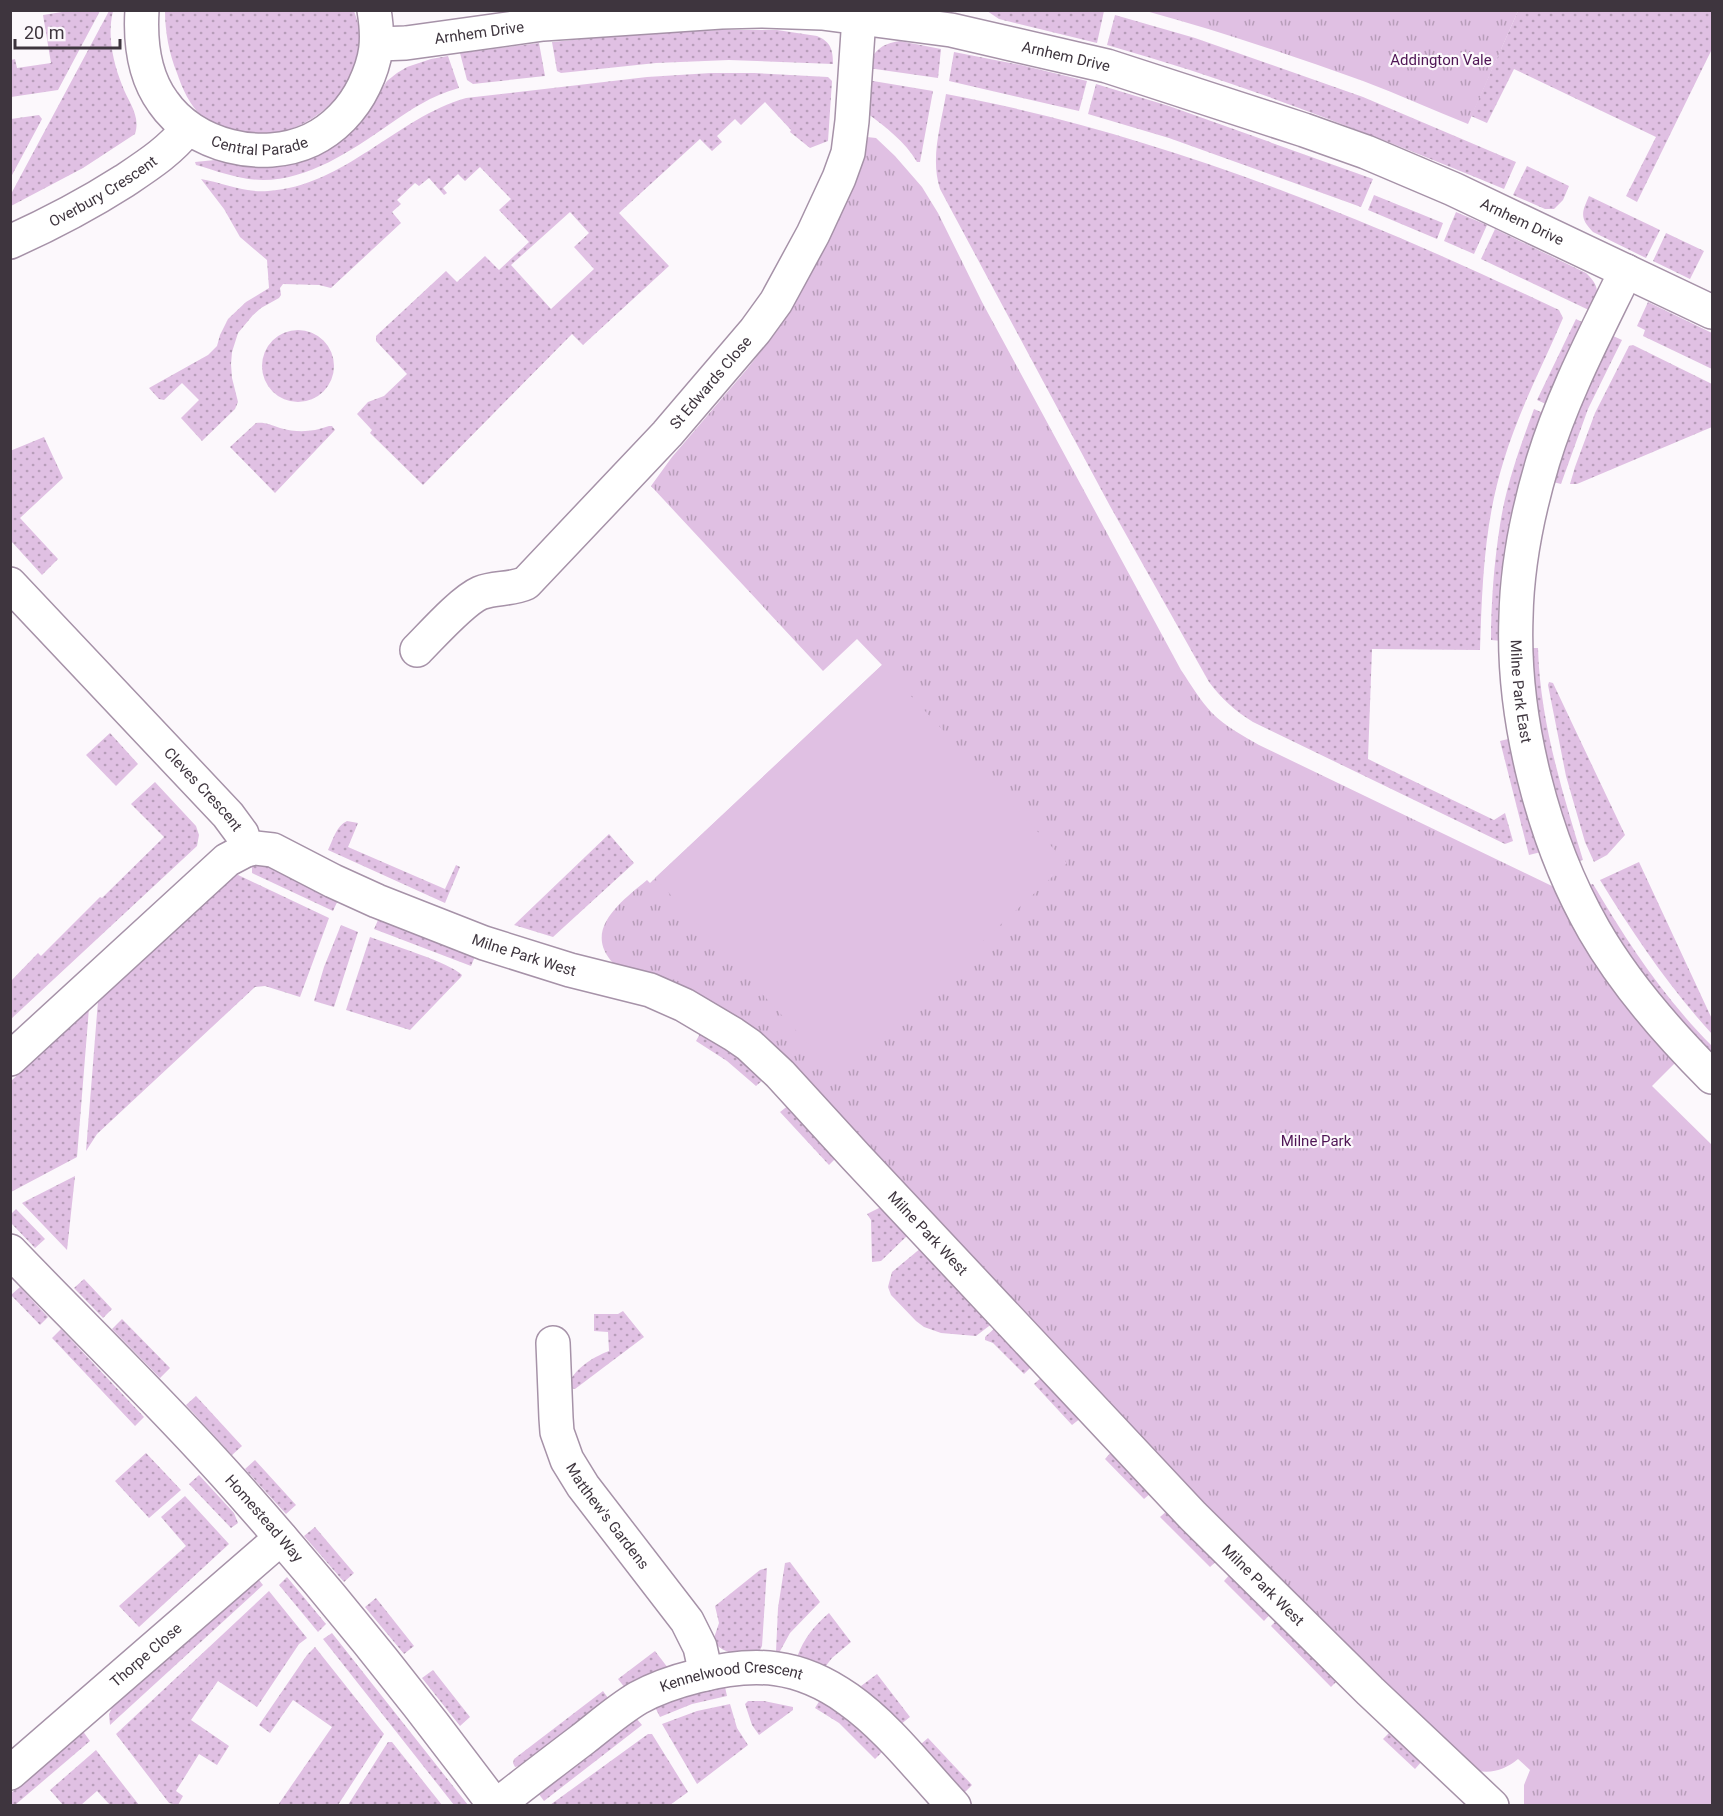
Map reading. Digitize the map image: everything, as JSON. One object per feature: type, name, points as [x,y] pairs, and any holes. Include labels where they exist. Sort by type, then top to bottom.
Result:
[{"type":"street","name":"Central Parade","points":[[142,10],[142,47],[146,67],[162,102],[188,128],[212,141],[250,150],[281,148],[309,141],[337,122],[355,102],[375,62],[378,44],[374,10]]},
{"type":"street","name":"Arnhem Drive","points":[[378,44],[406,43],[543,24],[688,13],[761,11],[953,20],[1107,66],[1304,129],[1366,152],[1454,189],[1713,312]]},
{"type":"street","name":"St Edwards Close","points":[[417,650],[469,600],[480,593],[509,589],[526,583],[667,434],[776,303],[813,234],[848,153],[859,17]]},
{"type":"street","name":"Overbury Crescent","points":[[10,242],[73,212],[146,167],[166,152],[188,128]]},
{"type":"street","name":"Milne Park East","points":[[1626,271],[1568,393],[1550,438],[1534,493],[1523,548],[1517,600],[1516,636],[1520,691],[1531,762],[1546,819],[1557,852],[1582,907],[1609,955],[1646,1004],[1691,1056],[1713,1077]]},
{"type":"street","name":"Cleves Crescent","points":[[10,584],[228,815],[242,834],[246,849],[227,860],[10,1059]]},
{"type":"street","name":"Milne Park West","points":[[246,849],[273,850],[377,901],[484,943],[570,970],[632,984],[668,997],[702,1015],[749,1045],[780,1074],[1194,1516],[1371,1691],[1492,1806]]},
{"type":"street","name":"Homestead Way","points":[[10,1251],[194,1440],[281,1538],[334,1599],[496,1806]]},
{"type":"street","name":"Matthew's Gardens","points":[[553,1343],[557,1432],[567,1460],[583,1486],[687,1621],[696,1635],[706,1674]]},
{"type":"street","name":"Thorpe Close","points":[[10,1773],[281,1538]]},
{"type":"street","name":"Kennelwood Crescent","points":[[496,1806],[618,1711],[637,1699],[667,1685],[706,1674],[747,1667],[776,1668],[801,1674],[830,1687],[850,1700],[870,1717],[954,1806]]},
{"type":"green space","points":[[68,11],[100,11],[58,90],[11,97],[11,60],[15,59],[17,68],[51,63],[43,15]]},
{"type":"green space","points":[[109,11],[113,11],[111,39],[114,58],[122,85],[135,115],[135,134],[83,168],[11,206],[11,194]]},
{"type":"green space","points":[[165,11],[354,11],[359,32],[359,52],[354,71],[344,89],[331,104],[315,117],[296,127],[277,133],[261,134],[223,127],[198,112],[181,85],[172,58]]},
{"type":"green space","points":[[987,11],[1104,11],[1097,43],[999,19]]},
{"type":"green space","name":"Addington Vale","points":[[1146,11],[1518,11],[1468,124],[1336,71],[1228,35]]},
{"type":"green space","points":[[1518,11],[1712,11],[1712,49],[1637,202],[1626,196],[1656,137],[1514,69],[1487,123],[1471,116]]},
{"type":"green space","points":[[1115,15],[1195,38],[1363,97],[1516,162],[1504,189],[1258,93],[1107,45]]},
{"type":"green space","points":[[777,30],[817,36],[830,47],[833,64],[729,60],[656,63],[561,73],[557,71],[552,42],[633,34]]},
{"type":"green space","points":[[900,41],[941,49],[938,78],[868,68],[879,49]]},
{"type":"green space","points":[[539,43],[545,76],[473,84],[467,80],[460,53]]},
{"type":"green space","points":[[954,52],[1087,81],[1079,111],[949,81]]},
{"type":"green space","points":[[448,56],[459,88],[422,104],[359,145],[313,170],[280,179],[254,180],[196,165],[195,162],[215,160],[253,166],[370,107],[387,81],[407,67]]},
{"type":"green space","points":[[754,73],[828,77],[832,81],[828,141],[810,148],[790,132],[791,130],[765,102],[741,125],[735,119],[717,136],[722,142],[712,151],[700,139],[619,213],[669,266],[583,345],[572,334],[423,485],[370,433],[372,430],[357,414],[368,402],[384,396],[407,374],[376,341],[376,336],[446,271],[457,282],[485,256],[499,270],[529,242],[499,210],[511,199],[480,167],[465,181],[458,174],[443,188],[447,193],[444,195],[429,178],[419,186],[415,183],[397,200],[401,204],[392,212],[401,223],[331,288],[319,285],[283,284],[279,298],[261,308],[238,333],[231,364],[238,402],[235,409],[202,441],[181,418],[199,400],[182,383],[164,400],[159,399],[149,388],[208,355],[217,346],[228,319],[246,302],[269,288],[267,260],[240,237],[224,209],[201,179],[259,191],[296,186],[346,165],[416,120],[466,98],[647,77]],"holes":[[[570,212],[589,233],[574,247],[594,269],[551,309],[511,265]]]},
{"type":"green space","points":[[867,80],[933,91],[920,162],[917,162],[907,147],[867,113]]},
{"type":"green space","points":[[1096,84],[1169,106],[1373,179],[1361,207],[1169,138],[1088,114]]},
{"type":"green space","points":[[946,94],[1026,111],[1105,132],[1183,155],[1260,182],[1411,243],[1559,310],[1563,318],[1516,426],[1497,486],[1485,556],[1480,650],[1372,649],[1368,759],[1494,820],[1505,813],[1513,841],[1505,844],[1253,722],[1229,704],[1209,682],[1110,506],[940,189],[936,153]]},
{"type":"green space","points":[[39,115],[42,119],[11,177],[11,119]]},
{"type":"green space","name":"Milne Park","points":[[867,137],[876,138],[895,156],[922,187],[938,213],[982,302],[1181,670],[1208,708],[1228,726],[1259,745],[1552,886],[1559,892],[1677,1061],[1652,1086],[1712,1145],[1712,1805],[1524,1805],[1524,1785],[1530,1770],[1518,1759],[1496,1771],[1483,1772],[1470,1768],[1177,1478],[801,1078],[614,964],[605,951],[602,939],[603,928],[617,907],[647,880],[650,883],[882,665],[857,639],[823,671],[651,486],[788,315],[831,235],[855,181],[864,141]]},
{"type":"green space","points":[[1527,166],[1569,186],[1563,200],[1554,209],[1545,209],[1513,195]]},
{"type":"green space","points":[[1374,195],[1443,223],[1437,239],[1368,210]]},
{"type":"green space","points":[[1589,196],[1660,230],[1646,258],[1593,232],[1585,223],[1583,215]]},
{"type":"green space","points":[[1456,212],[1487,225],[1474,254],[1444,241]]},
{"type":"green space","points":[[1495,229],[1586,273],[1594,282],[1597,291],[1593,312],[1481,259]]},
{"type":"green space","points":[[1666,233],[1704,251],[1690,279],[1653,261]]},
{"type":"green space","points":[[1648,302],[1712,333],[1712,369],[1643,336],[1645,330],[1637,326]]},
{"type":"green space","points":[[1576,319],[1586,324],[1548,405],[1537,400]]},
{"type":"green space","points":[[298,330],[318,336],[328,346],[334,366],[328,386],[318,396],[298,402],[278,396],[268,386],[262,366],[268,346],[278,336]]},
{"type":"green space","points":[[1611,335],[1622,340],[1588,409],[1561,484],[1549,481],[1557,457]]},
{"type":"green space","points":[[1633,345],[1712,384],[1712,427],[1577,484],[1570,484],[1595,413],[1629,346]]},
{"type":"green space","points":[[1534,409],[1543,413],[1502,641],[1491,640],[1492,597],[1503,510],[1514,466]]},
{"type":"green space","points":[[256,423],[265,423],[293,431],[311,431],[329,426],[335,430],[275,493],[230,447]]},
{"type":"green space","points":[[44,437],[63,478],[20,518],[58,559],[42,575],[11,541],[10,451]]},
{"type":"green space","points":[[1529,648],[1538,648],[1543,702],[1553,756],[1583,860],[1574,862],[1545,766]]},
{"type":"green space","points":[[882,665],[1067,863],[838,1076],[655,878]]},
{"type":"green space","points":[[1549,682],[1553,683],[1625,835],[1607,855],[1594,862],[1585,842],[1566,776]]},
{"type":"green space","points":[[110,733],[138,764],[116,786],[86,755]]},
{"type":"green space","points":[[1512,738],[1541,852],[1529,855],[1500,741]]},
{"type":"green space","points":[[155,782],[196,826],[199,835],[197,846],[11,1019],[11,981],[38,953],[41,956],[164,837],[131,804]]},
{"type":"green space","points":[[347,821],[358,823],[348,847],[445,889],[456,865],[460,867],[445,903],[328,850],[337,830]]},
{"type":"green space","points":[[609,834],[634,863],[553,937],[514,925]]},
{"type":"green space","points":[[259,862],[339,898],[333,911],[252,873],[252,863]]},
{"type":"green space","points":[[1639,862],[1712,1019],[1712,1034],[1653,960],[1600,880]]},
{"type":"green space","points":[[236,874],[329,918],[300,997],[265,986],[255,987],[97,1134],[86,1151],[98,1001]]},
{"type":"green space","points":[[1593,884],[1647,969],[1694,1028],[1712,1046],[1712,1060],[1680,1025],[1614,936],[1589,885]]},
{"type":"green space","points":[[379,918],[476,954],[471,966],[374,929]]},
{"type":"green space","points":[[341,925],[358,932],[334,1007],[314,1001],[324,967]]},
{"type":"green space","points":[[370,937],[446,965],[462,975],[410,1030],[346,1010]]},
{"type":"green space","points":[[89,1008],[77,1157],[11,1192],[11,1081]]},
{"type":"green space","points":[[702,1030],[765,1078],[756,1086],[727,1061],[696,1041]]},
{"type":"green space","points":[[789,1105],[837,1157],[829,1165],[780,1112]]},
{"type":"green space","points":[[75,1176],[67,1250],[22,1203]]},
{"type":"green space","points":[[883,1206],[908,1235],[881,1261],[872,1262],[871,1220],[867,1214]]},
{"type":"green space","points":[[16,1209],[45,1239],[35,1248],[11,1223],[11,1214]]},
{"type":"green space","points":[[921,1248],[993,1323],[976,1336],[941,1333],[924,1327],[916,1321],[891,1295],[888,1287],[892,1272]]},
{"type":"green space","points":[[84,1279],[112,1309],[103,1318],[74,1288]]},
{"type":"green space","points":[[20,1287],[48,1317],[40,1325],[11,1295]]},
{"type":"green space","points":[[623,1311],[644,1337],[575,1389],[567,1387],[584,1365],[609,1351],[608,1332],[594,1331],[594,1314],[618,1314]]},
{"type":"green space","points":[[122,1319],[170,1368],[160,1378],[112,1329]]},
{"type":"green space","points":[[996,1327],[1033,1365],[1024,1374],[993,1343],[985,1340],[985,1337]]},
{"type":"green space","points":[[61,1329],[144,1417],[135,1426],[52,1338]]},
{"type":"green space","points":[[1043,1376],[1081,1418],[1072,1425],[1034,1384]]},
{"type":"green space","points":[[196,1396],[242,1446],[232,1455],[186,1405]]},
{"type":"green space","points":[[1113,1450],[1152,1492],[1144,1499],[1105,1459]]},
{"type":"green space","points":[[146,1453],[181,1490],[149,1518],[115,1481]]},
{"type":"green space","points":[[255,1460],[296,1505],[286,1514],[245,1469]]},
{"type":"green space","points":[[199,1475],[234,1513],[238,1523],[231,1528],[189,1484]]},
{"type":"green space","points":[[185,1496],[229,1544],[139,1627],[119,1606],[186,1546],[161,1517]]},
{"type":"green space","points":[[1169,1509],[1219,1559],[1210,1567],[1160,1517]]},
{"type":"green space","points":[[315,1527],[354,1573],[344,1582],[304,1536]]},
{"type":"green space","points":[[790,1562],[820,1602],[790,1633],[779,1653],[776,1652],[778,1608],[785,1563]]},
{"type":"green space","points":[[767,1568],[762,1646],[759,1652],[734,1653],[723,1650],[713,1641],[719,1623],[715,1606],[760,1570]]},
{"type":"green space","points":[[1232,1572],[1272,1612],[1264,1621],[1224,1581]]},
{"type":"green space","points":[[287,1577],[326,1624],[318,1632],[279,1585]]},
{"type":"green space","points":[[258,1579],[263,1585],[110,1725],[109,1714],[112,1708],[251,1582]]},
{"type":"green space","points":[[269,1591],[307,1638],[299,1644],[257,1707],[218,1681],[191,1720],[229,1746],[217,1765],[199,1754],[176,1791],[183,1796],[178,1805],[169,1803],[116,1734]]},
{"type":"green space","points":[[376,1598],[414,1646],[404,1654],[365,1607]]},
{"type":"green space","points":[[829,1613],[851,1642],[825,1667],[797,1657],[810,1633]]},
{"type":"green space","points":[[1279,1618],[1339,1679],[1331,1687],[1271,1626]]},
{"type":"green space","points":[[332,1633],[468,1805],[454,1805],[323,1639]]},
{"type":"green space","points":[[315,1647],[384,1734],[338,1805],[278,1805],[332,1727],[293,1700],[270,1733],[259,1725],[307,1655]]},
{"type":"green space","points":[[655,1651],[668,1668],[644,1676],[625,1688],[618,1679]]},
{"type":"green space","points":[[433,1670],[470,1717],[460,1726],[422,1678]]},
{"type":"green space","points":[[877,1674],[910,1717],[901,1724],[861,1686]]},
{"type":"green space","points":[[725,1687],[727,1696],[692,1704],[660,1717],[655,1707],[692,1694]]},
{"type":"green space","points":[[603,1691],[608,1698],[523,1765],[515,1767],[514,1759]]},
{"type":"green space","points":[[820,1700],[844,1716],[882,1752],[875,1759],[839,1723],[815,1708]]},
{"type":"green space","points":[[748,1701],[764,1701],[793,1707],[793,1710],[759,1735],[752,1725],[745,1704]]},
{"type":"green space","points":[[730,1704],[737,1728],[748,1745],[697,1784],[662,1724],[697,1711]]},
{"type":"green space","points":[[636,1718],[642,1725],[544,1801],[538,1793]]},
{"type":"green space","points":[[82,1730],[90,1741],[15,1805],[11,1805],[10,1794]]},
{"type":"green space","points":[[1391,1731],[1422,1761],[1415,1769],[1383,1739]]},
{"type":"green space","points":[[648,1734],[652,1734],[688,1792],[670,1805],[550,1805]]},
{"type":"green space","points":[[928,1738],[972,1785],[965,1792],[921,1744]]},
{"type":"green space","points":[[388,1742],[392,1742],[442,1805],[348,1805]]},
{"type":"green space","points":[[96,1750],[139,1805],[110,1805],[97,1791],[81,1805],[63,1805],[50,1790]]}]
